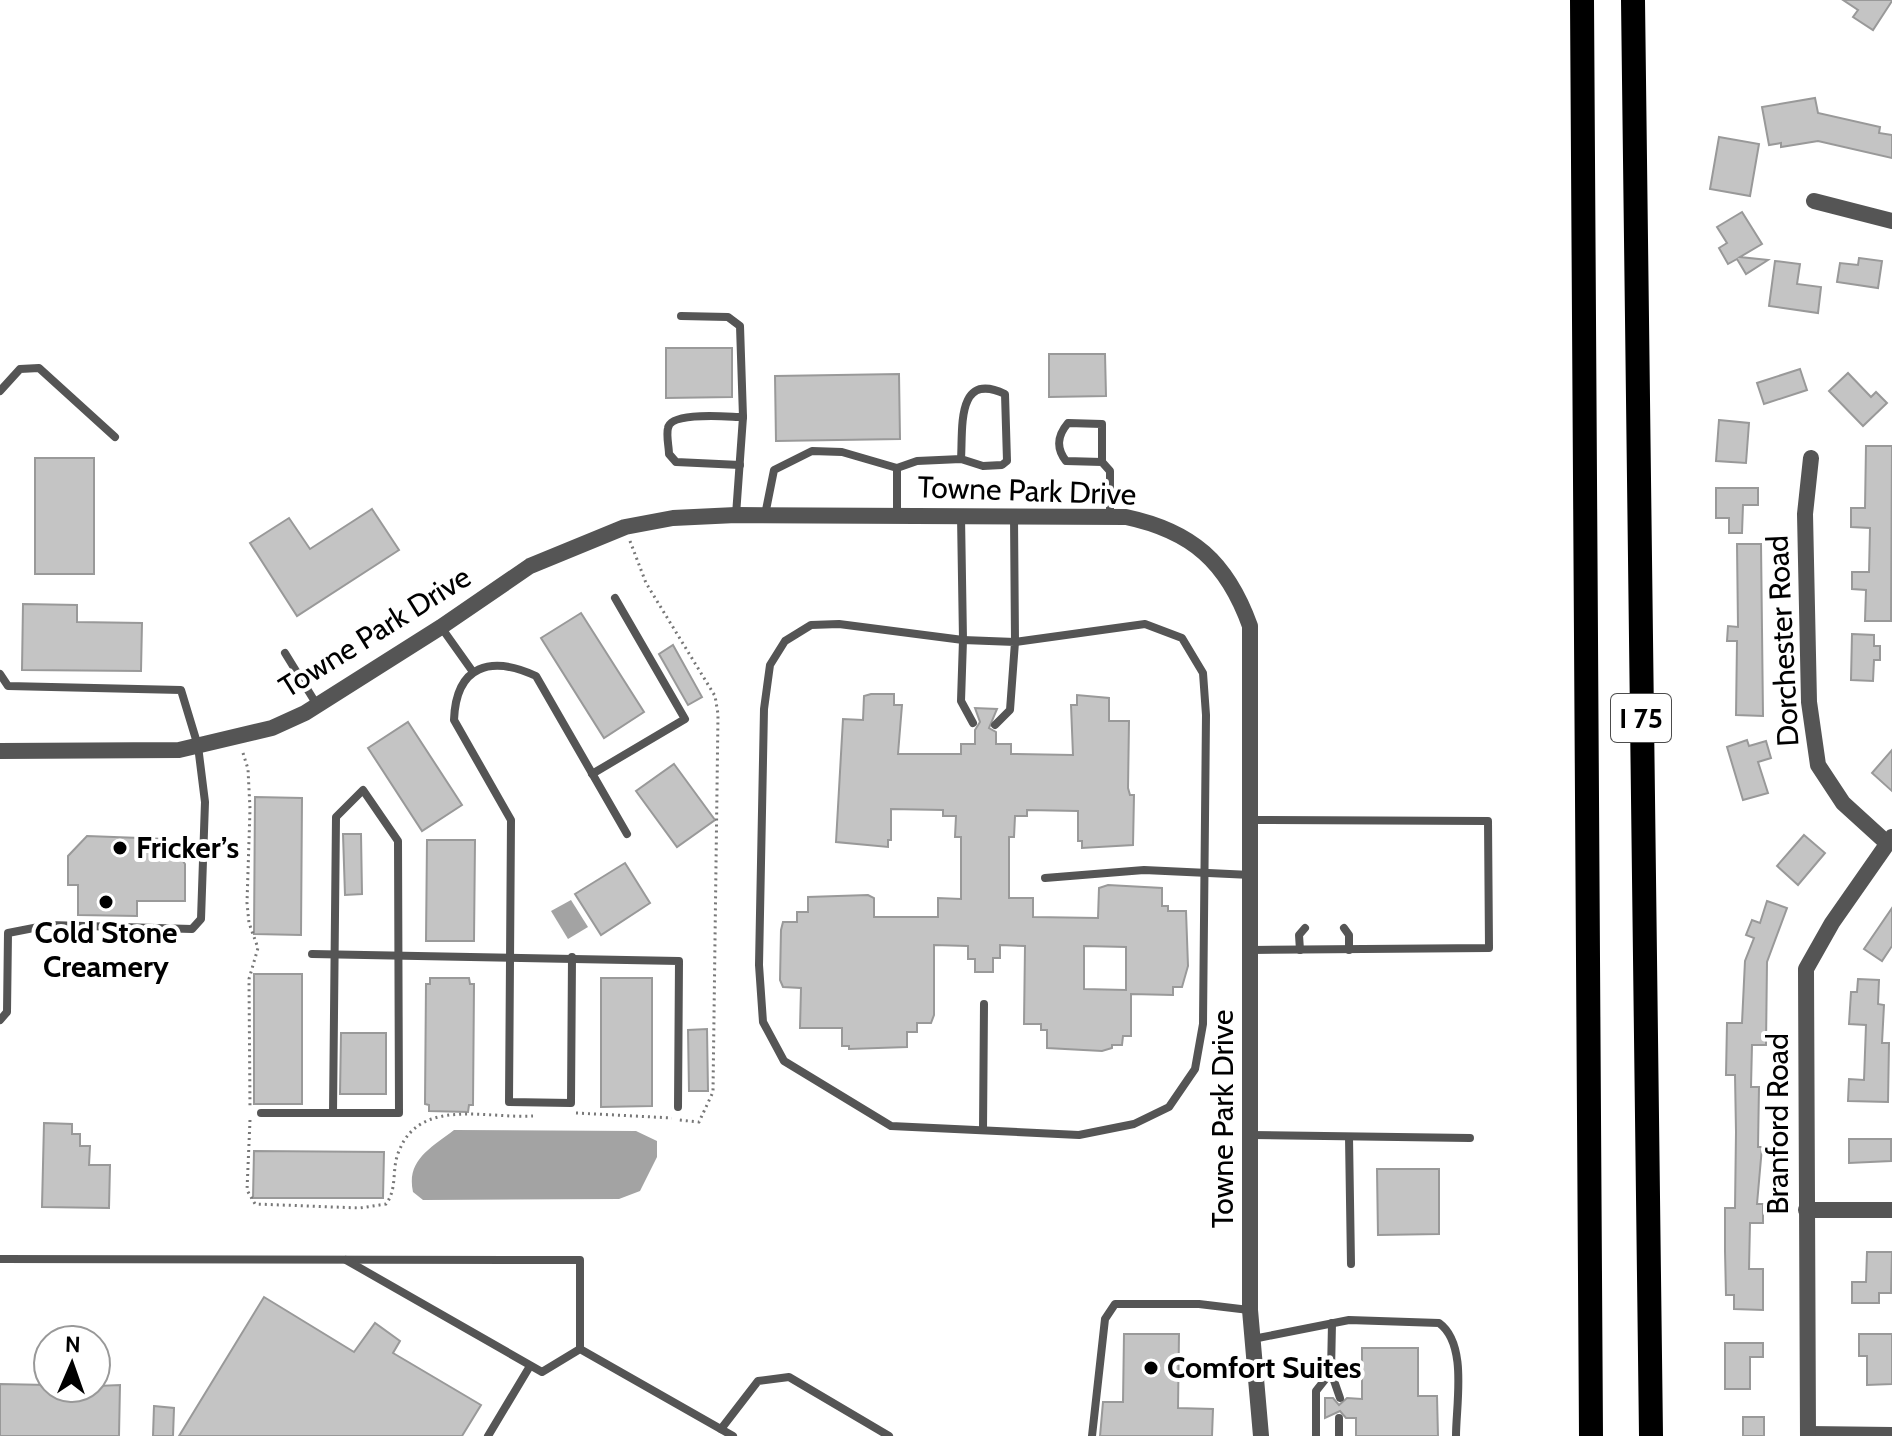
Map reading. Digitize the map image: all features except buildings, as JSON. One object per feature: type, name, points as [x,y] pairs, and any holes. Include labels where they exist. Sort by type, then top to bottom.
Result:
[{"type":"highway","name":"I 75","points":[[1582,0],[1591,1436]]},
{"type":"highway","name":"I 75","points":[[1633,0],[1651,1436]]},
{"type":"street","points":[[1814,201],[1892,221]]},
{"type":"street","name":"Dorchester Road","points":[[1811,458],[1805,514],[1807,624],[1809,702],[1818,765],[1843,803],[1889,840]]},
{"type":"street","name":"Towne Park Drive","points":[[0,751],[124,751],[198,746],[272,728],[317,705],[441,627],[530,566],[612,532],[673,518],[736,515],[1110,517],[1156,524],[1185,537],[1208,554],[1227,576],[1250,626],[1250,1310],[1261,1436]]},
{"type":"street","name":"Branford Road","points":[[1808,1435],[1806,969],[1832,923],[1889,840]]},
{"type":"street","points":[[1806,1210],[1892,1210]]},
{"type":"street","points":[[1808,1435],[1892,1435]]},
{"type":"lane","points":[[681,316],[728,317],[740,326],[743,417],[736,515]]},
{"type":"lane","points":[[0,391],[20,369],[39,368],[115,437]]},
{"type":"lane","points":[[765,515],[774,470],[812,451],[842,452],[897,468],[917,461],[961,459],[983,466],[1002,465],[1007,461],[1005,394],[979,389],[969,395],[964,409],[961,459]]},
{"type":"lane","points":[[740,465],[676,462],[669,454],[668,427],[671,421],[681,417],[743,417]]},
{"type":"lane","points":[[1102,462],[1066,461],[1059,452],[1059,433],[1068,423],[1102,424],[1102,462],[1110,471],[1110,517]]},
{"type":"lane","points":[[897,468],[897,516]]},
{"type":"lane","points":[[961,516],[961,701],[973,723]]},
{"type":"lane","points":[[995,725],[1010,710],[1015,642],[1014,517]]},
{"type":"lane","points":[[592,774],[685,719],[615,598]]},
{"type":"lane","points":[[839,624],[963,640],[1015,642],[1145,624],[1182,638],[1203,673],[1206,715],[1203,1024],[1195,1069],[1169,1107],[1134,1124],[1079,1135],[891,1126],[784,1061],[763,1022],[759,965],[764,709],[770,665],[785,641],[811,625],[839,624]]},
{"type":"lane","points":[[441,627],[473,672]]},
{"type":"lane","points":[[285,653],[317,705]]},
{"type":"lane","points":[[572,957],[571,1103],[509,1102],[511,820],[454,720],[459,694],[473,672],[493,664],[514,666],[536,676],[627,834]]},
{"type":"lane","points":[[0,674],[8,686],[181,690],[198,746],[205,813],[201,919],[192,929],[49,925],[8,933],[7,1012],[0,1020]]},
{"type":"lane","points":[[261,1113],[333,1113],[399,1113],[398,841],[363,790],[336,817],[333,1113]]},
{"type":"lane","points":[[1251,950],[1489,948],[1488,821],[1252,820]]},
{"type":"lane","points":[[1045,878],[1144,870],[1252,875]]},
{"type":"lane","points":[[1300,950],[1299,935],[1305,928]]},
{"type":"lane","points":[[1344,928],[1349,935],[1349,950]]},
{"type":"lane","points":[[312,954],[679,961],[678,1107]]},
{"type":"lane","points":[[983,1130],[984,1004]]},
{"type":"lane","points":[[1251,1135],[1470,1138]]},
{"type":"lane","points":[[1349,1137],[1351,1264]]},
{"type":"lane","points":[[0,1259],[580,1260],[580,1349]]},
{"type":"lane","points":[[345,1259],[542,1372],[580,1349]]},
{"type":"lane","points":[[1092,1436],[1105,1319],[1115,1304],[1199,1304],[1250,1310]]},
{"type":"lane","points":[[1252,1339],[1332,1323],[1429,1321],[1448,1329],[1456,1348],[1456,1436]]},
{"type":"lane","points":[[1332,1323],[1331,1372],[1340,1398]]},
{"type":"lane","points":[[580,1349],[733,1436]]},
{"type":"lane","points":[[488,1436],[530,1366]]},
{"type":"lane","points":[[1316,1436],[1316,1391],[1331,1372]]},
{"type":"lane","points":[[721,1429],[758,1381],[789,1377],[889,1436]]},
{"type":"lane","points":[[1339,1418],[1339,1436]]},
{"type":"shaded area","points":[[571,900],[588,927],[568,939],[551,911]]},
{"type":"shaded area","points":[[454,1130],[636,1131],[657,1141],[657,1157],[640,1191],[619,1199],[423,1200],[413,1192],[413,1171],[429,1149]]},
{"type":"place","name":"Fricker’s","points":[[120,848]]},
{"type":"place","name":"Cold Stone Creamery","points":[[106,902]]},
{"type":"place","name":"Comfort Suites","points":[[1151,1368]]}]
